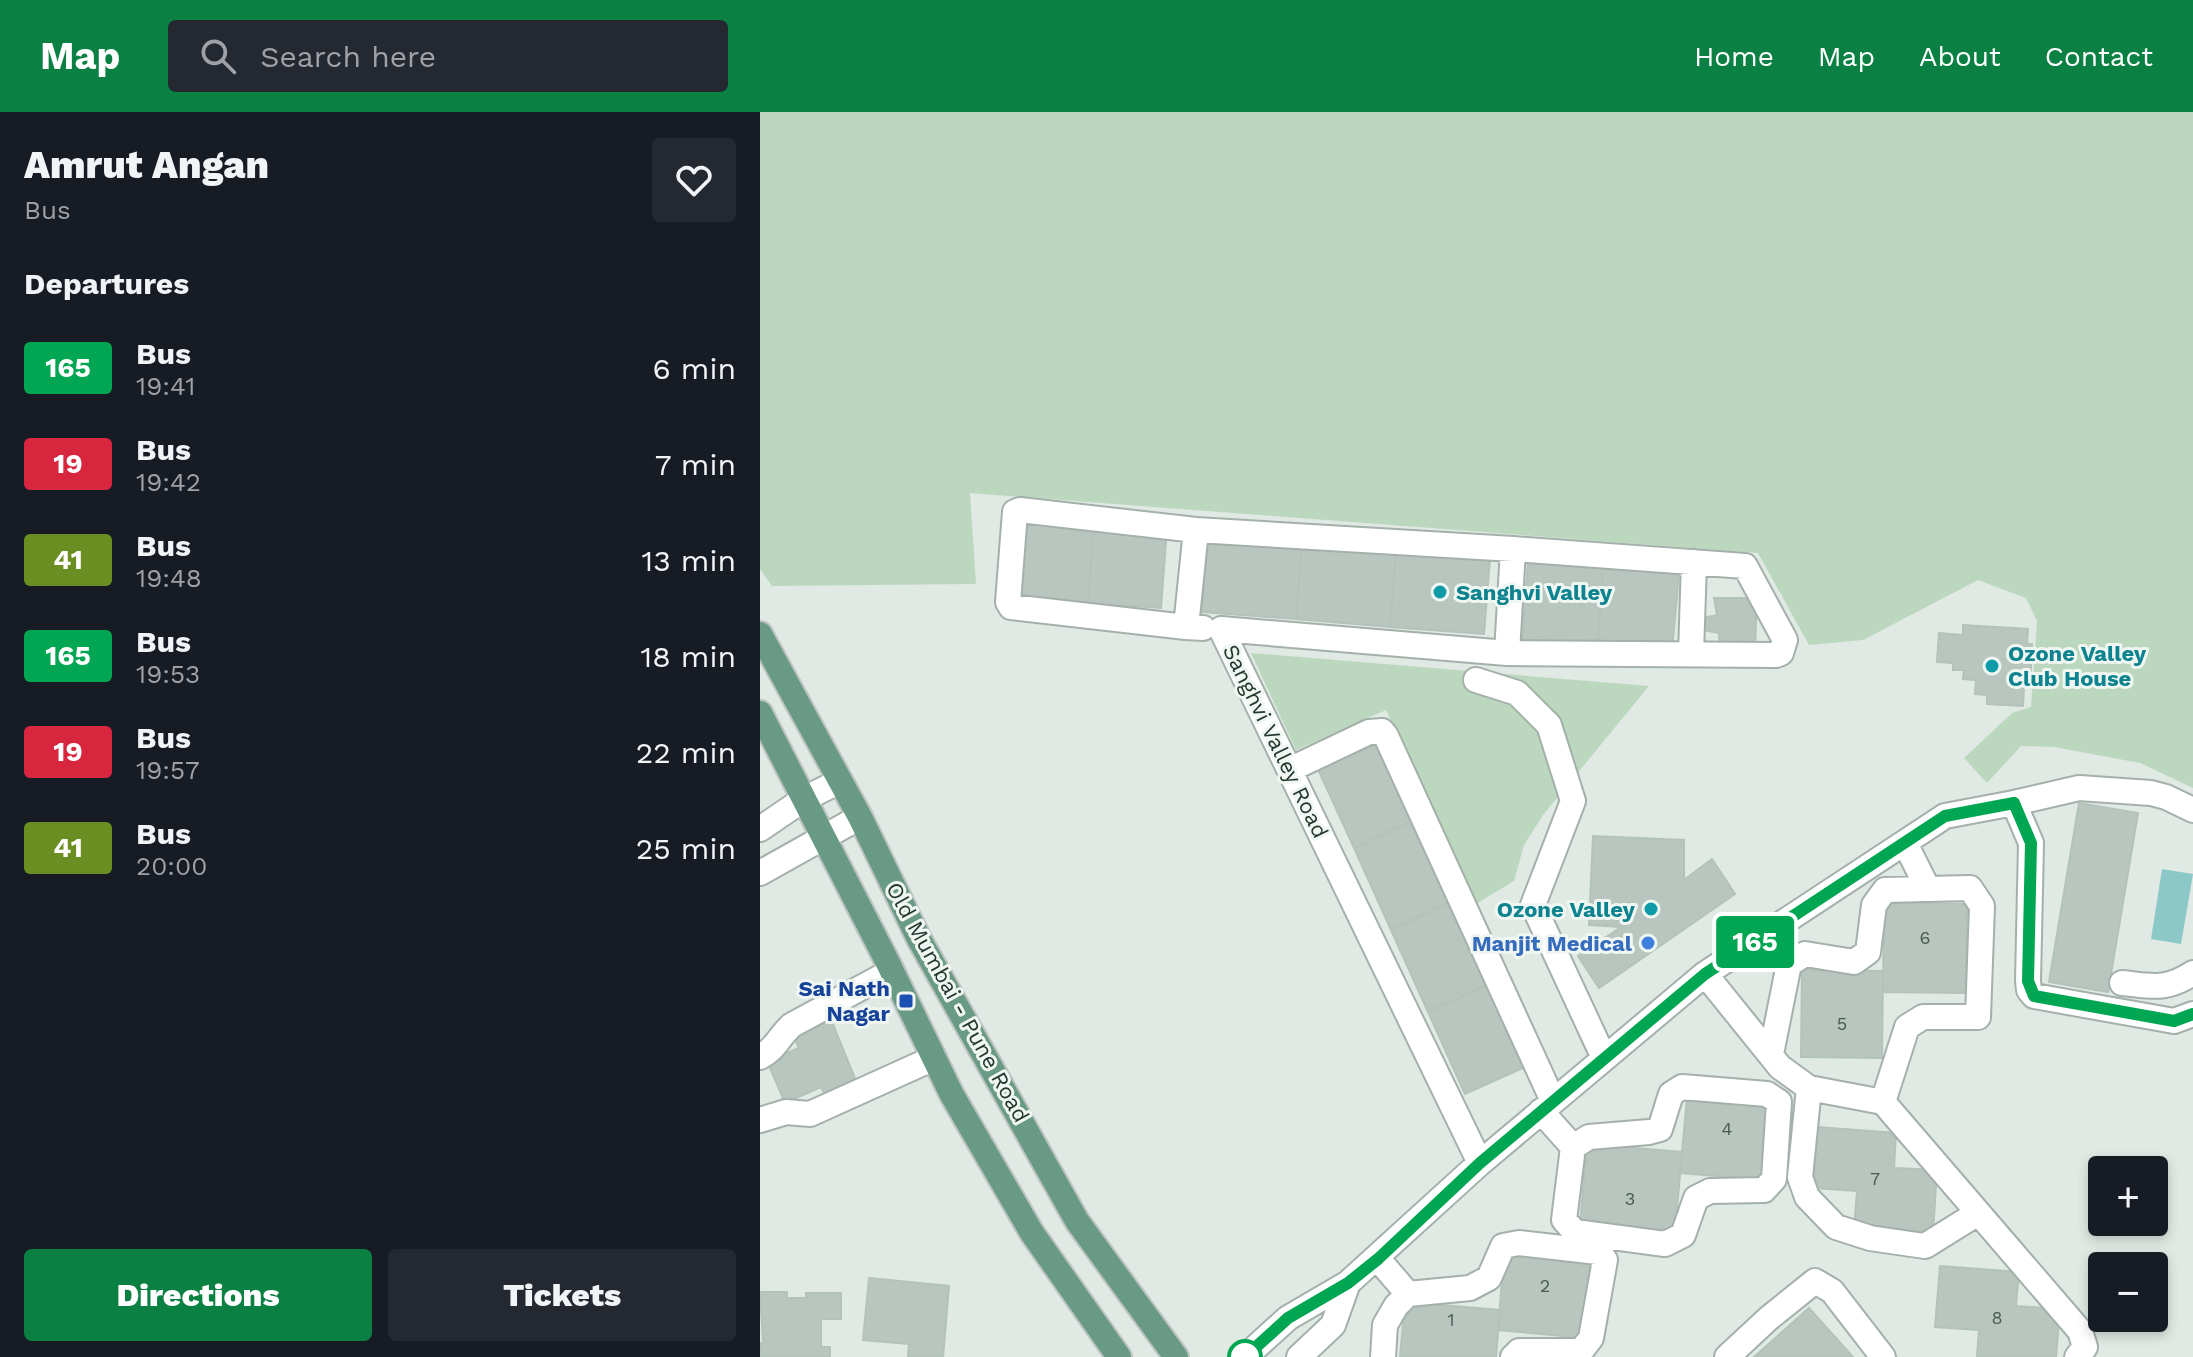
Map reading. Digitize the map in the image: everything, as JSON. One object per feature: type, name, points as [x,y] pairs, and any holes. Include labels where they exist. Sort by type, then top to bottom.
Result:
[{"type":"main road","name":"Old Mumbai - Pune Road","points":[[760,634],[860,817],[919,939],[1077,1221],[1173,1356]]},
{"type":"main road","name":"Old Mumbai - Pune Road","points":[[760,713],[952,1095],[1032,1233],[1119,1357]]},
{"type":"street","points":[[1221,629],[1011,607],[1008,602],[1015,512],[1020,510],[1196,530],[1694,562],[1691,654]]},
{"type":"street","points":[[1186,627],[1196,530]]},
{"type":"street","points":[[1507,653],[1513,549]]},
{"type":"street","name":"Sanghvi Valley Road","points":[[1221,629],[1507,653],[1781,653],[1785,645],[1782,633],[1745,566],[1694,562]]},
{"type":"street","name":"Sanghvi Valley Road","points":[[1221,629],[1480,1163]]},
{"type":"street","points":[[1476,680],[1517,693],[1549,725],[1573,801],[1533,905],[1604,1058]]},
{"type":"street","points":[[1291,769],[1369,732],[1382,731],[1386,736],[1547,1106],[1573,1147],[1564,1220],[1575,1232],[1665,1244],[1683,1235],[1696,1198],[1710,1191],[1764,1190],[1774,1179],[1779,1102],[1767,1094],[1682,1087],[1671,1094],[1660,1129],[1589,1137],[1573,1147]]},
{"type":"street","points":[[760,829],[804,799],[840,781]]},
{"type":"street","points":[[1245,1357],[1288,1318],[1348,1283],[1378,1259],[1480,1163],[1705,974],[1945,816],[2079,788],[2151,793],[2193,810]]},
{"type":"street","points":[[2014,803],[2031,843],[2028,981],[2034,996],[2174,1021],[2193,1014]]},
{"type":"street","points":[[760,873],[860,817]]},
{"type":"street","points":[[1905,843],[1928,889]]},
{"type":"street","points":[[1771,1054],[1789,964],[1805,954],[1854,962],[1868,952],[1874,905],[1885,890],[1970,888],[1982,906],[1978,1017],[1923,1017],[1907,1027],[1883,1102]]},
{"type":"street","points":[[760,1057],[776,1048],[783,1033],[792,1025],[892,971]]},
{"type":"street","points":[[2122,983],[2158,987],[2176,984],[2193,973]]},
{"type":"street","points":[[1705,974],[1780,1067],[1809,1088],[1883,1102],[2080,1331],[2085,1347],[2077,1357]]},
{"type":"street","points":[[760,1120],[786,1112],[810,1114],[934,1058]]},
{"type":"street","points":[[1809,1088],[1800,1177],[1807,1197],[1836,1227],[1870,1238],[1925,1246],[1978,1213]]},
{"type":"street","points":[[1383,1357],[1385,1325],[1396,1306],[1408,1294],[1470,1288],[1489,1278],[1503,1246],[1519,1243],[1598,1252],[1605,1260],[1591,1338],[1581,1351],[1519,1351],[1513,1357]]},
{"type":"street","points":[[1378,1259],[1408,1294]]},
{"type":"street","points":[[1727,1357],[1815,1281],[1832,1291],[1883,1357]]},
{"type":"street","points":[[1299,1357],[1333,1325],[1348,1283]]},
{"type":"green space","points":[[760,112],[2193,112],[2193,788],[2140,763],[2054,747],[2021,746],[1987,783],[1964,758],[2012,713],[2031,707],[2037,621],[2026,598],[1978,580],[1863,640],[1809,645],[1758,553],[970,493],[976,584],[772,586],[760,569]]},
{"type":"green space","points":[[1251,653],[1649,686],[1543,815],[1524,845],[1514,881],[1476,904],[1386,710],[1296,750]]},
{"type":"water","points":[[2162,869],[2193,874],[2181,944],[2151,939]]},
{"type":"building","points":[[1021,516],[1094,522],[1088,603],[1015,597]]},
{"type":"building","points":[[1094,522],[1167,528],[1161,608],[1088,603]]},
{"type":"building","points":[[1208,536],[1302,544],[1296,619],[1202,612]]},
{"type":"building","name":"Sanghvi Valley","points":[[1302,544],[1396,550],[1390,627],[1296,619]]},
{"type":"building","name":"Sanghvi Valley","points":[[1396,550],[1490,558],[1484,634],[1390,627]]},
{"type":"building","name":"Sanghvi Valley","points":[[1528,562],[1603,567],[1598,645],[1522,640]]},
{"type":"building","name":"Sanghvi Valley","points":[[1603,567],[1679,573],[1672,651],[1598,645]]},
{"type":"building","points":[[1714,598],[1757,598],[1755,648],[1720,647],[1719,633],[1703,630],[1702,618],[1717,615]]},
{"type":"building","name":"Ozone Valley Club House","points":[[1963,625],[2028,629],[2027,644],[2032,644],[2030,688],[2024,687],[2023,706],[1987,704],[1987,695],[1975,694],[1976,680],[1963,679],[1964,670],[1953,670],[1953,663],[1937,662],[1939,633],[1963,635]]},
{"type":"building","points":[[1376,738],[1414,820],[1354,848],[1316,765]]},
{"type":"building","points":[[2079,803],[2138,813],[2108,992],[2049,982]]},
{"type":"building","points":[[1414,820],[1450,902],[1391,930],[1354,848]]},
{"type":"building","name":"Ozone Valley","points":[[1593,836],[1684,840],[1684,880],[1712,859],[1735,894],[1599,988],[1578,956],[1621,927],[1589,925]]},
{"type":"building","points":[[1450,902],[1488,984],[1428,1012],[1391,930]]},
{"type":"building","points":[[1884,903],[1967,904],[1966,993],[1883,992]]},
{"type":"building","points":[[1802,970],[1883,971],[1882,1058],[1801,1057]]},
{"type":"building","points":[[1488,984],[1525,1067],[1465,1094],[1428,1012]]},
{"type":"building","points":[[828,1012],[858,1086],[826,1097],[821,1087],[785,1103],[767,1061],[799,1048],[791,1031]]},
{"type":"building","points":[[1687,1098],[1772,1105],[1766,1180],[1680,1173]]},
{"type":"building","points":[[1817,1127],[1896,1133],[1894,1168],[1937,1170],[1933,1233],[1854,1228],[1857,1191],[1813,1188]]},
{"type":"building","points":[[1587,1144],[1682,1152],[1675,1232],[1580,1224]]},
{"type":"building","points":[[1504,1255],[1590,1262],[1584,1338],[1498,1330]]},
{"type":"building","points":[[1940,1266],[2019,1272],[2016,1306],[2060,1309],[2056,1357],[1977,1357],[1979,1330],[1935,1327]]},
{"type":"building","points":[[869,1278],[949,1286],[943,1357],[908,1357],[909,1344],[863,1340]]},
{"type":"building","points":[[760,1292],[787,1292],[787,1298],[806,1298],[806,1293],[841,1293],[841,1319],[821,1319],[821,1347],[830,1347],[830,1357],[760,1357],[760,1343],[763,1343]]},
{"type":"building","points":[[1405,1302],[1500,1310],[1496,1357],[1400,1357]]},
{"type":"building","points":[[1809,1308],[1853,1357],[1754,1357]]},
{"type":"bus line","name":"165","points":[[1245,1357],[1288,1318],[1348,1283],[1378,1259],[1480,1163],[1705,974],[1945,816],[2014,803],[2031,843],[2028,981],[2029,990],[2034,996],[2174,1021],[2193,1014]]},
{"type":"place","name":"Sanghvi Valley","points":[[1440,592]]},
{"type":"place","name":"Ozone Valley Club House","points":[[1992,666]]},
{"type":"place","name":"Ozone Valley","points":[[1651,909]]},
{"type":"place","name":"Manjit Medical","points":[[1648,943]]},
{"type":"place","name":"Sai Nath Nagar","points":[[906,1001]]}]
